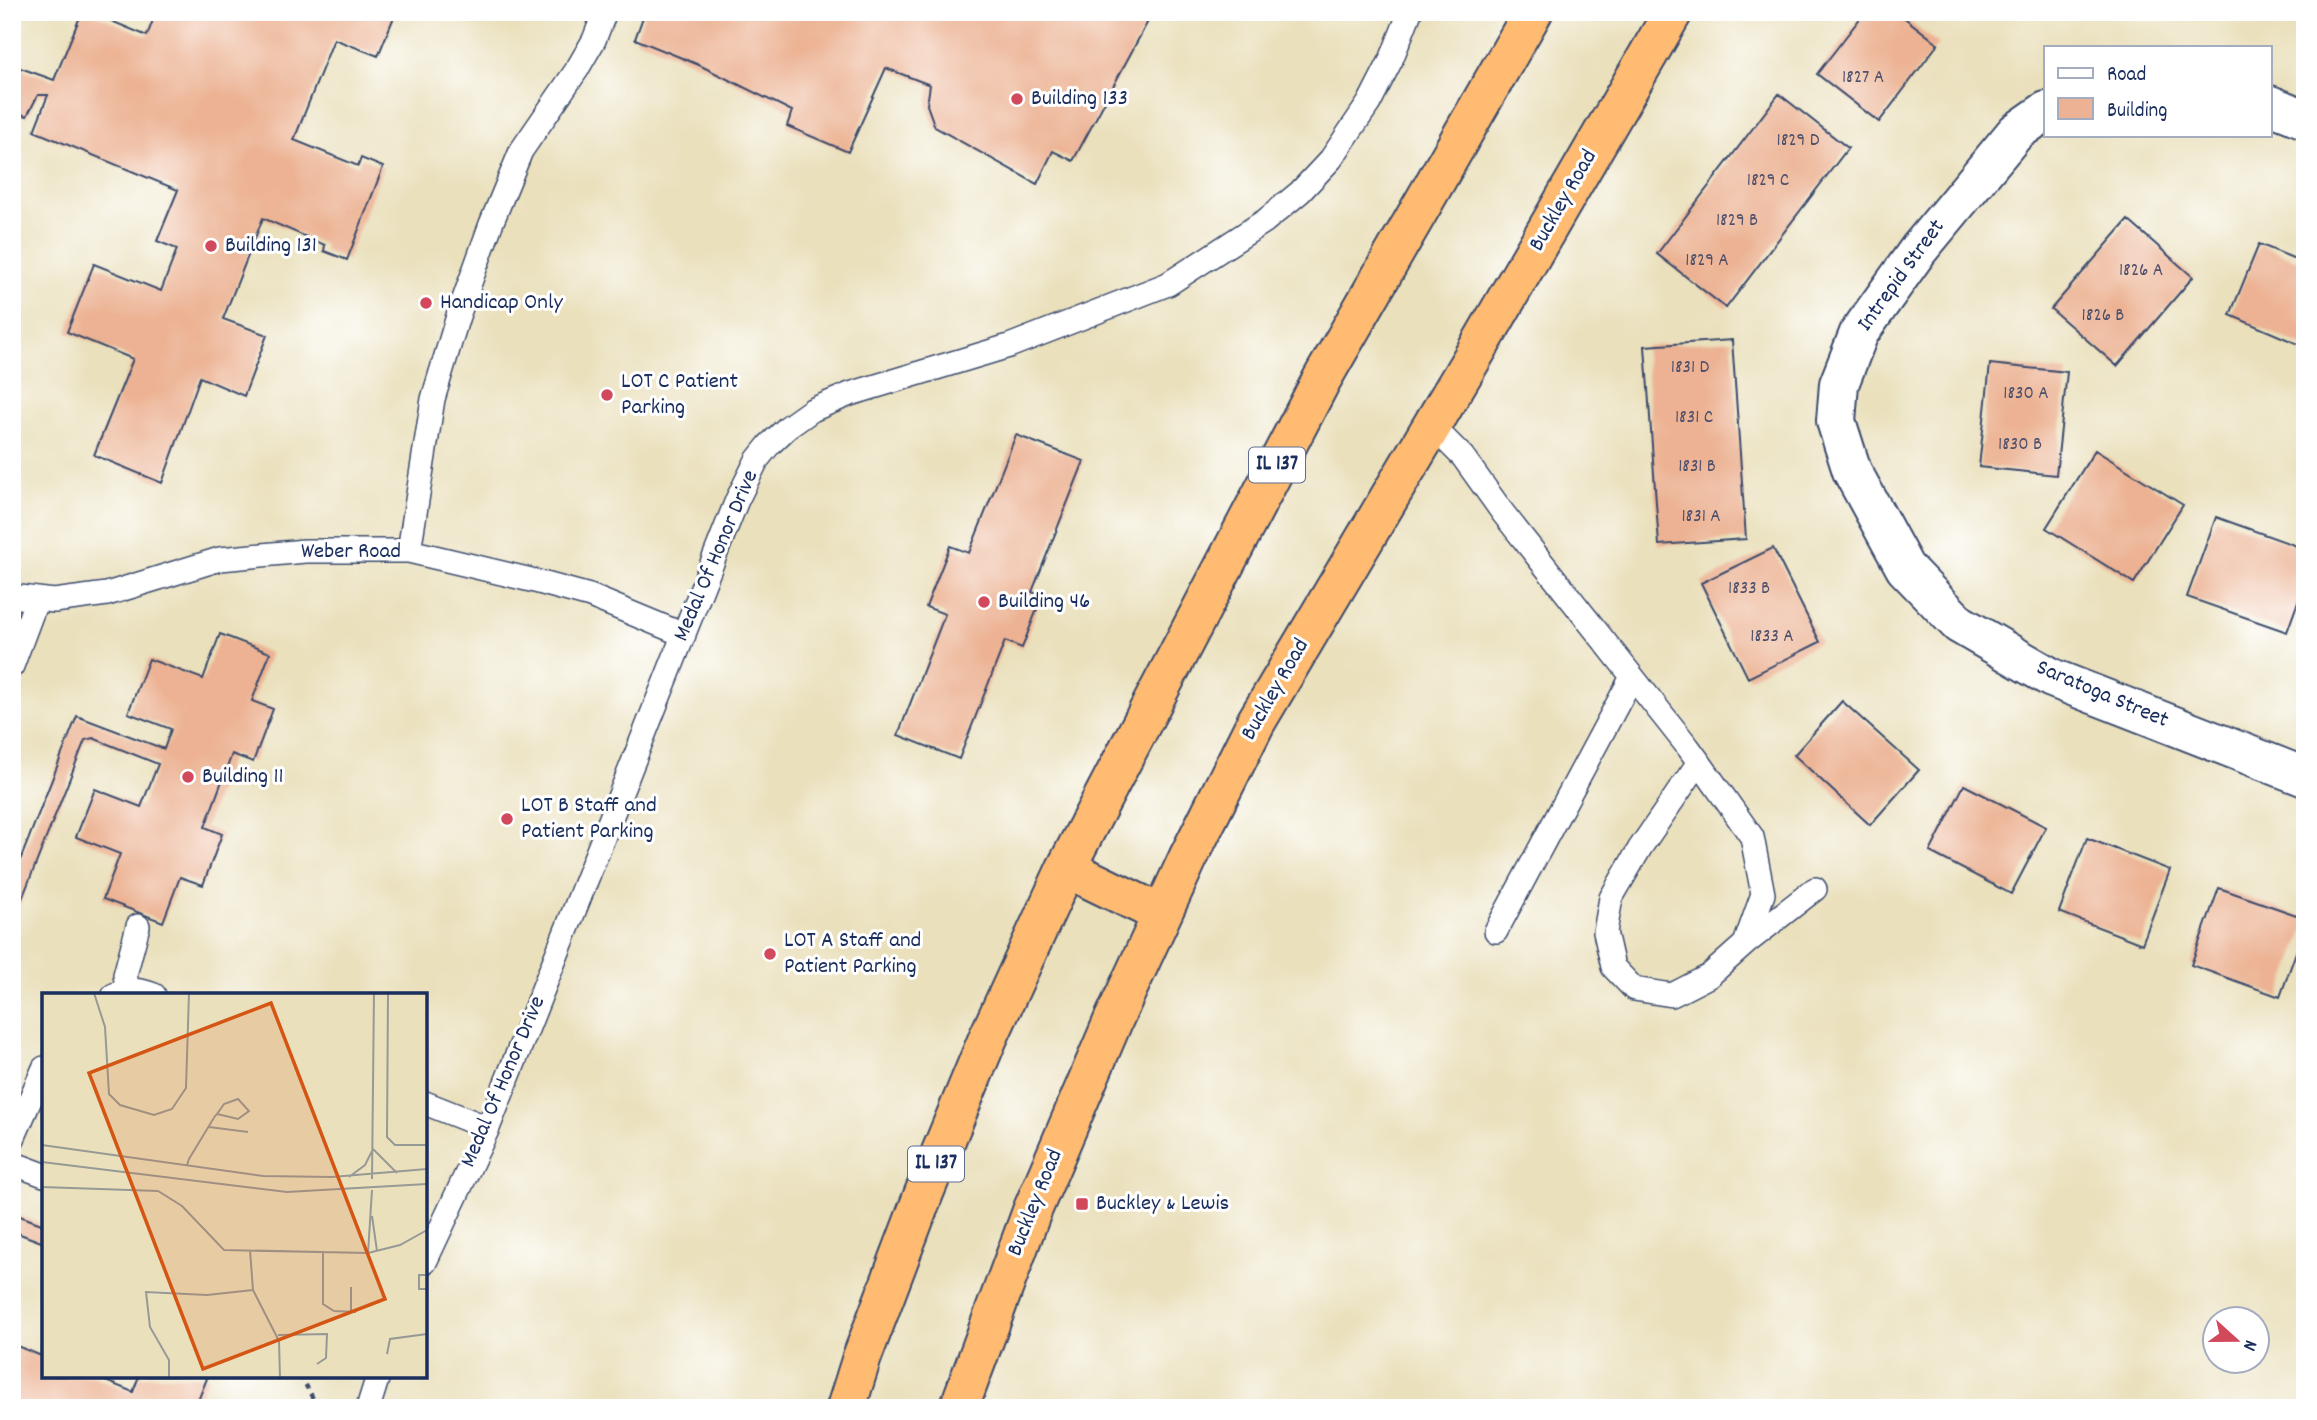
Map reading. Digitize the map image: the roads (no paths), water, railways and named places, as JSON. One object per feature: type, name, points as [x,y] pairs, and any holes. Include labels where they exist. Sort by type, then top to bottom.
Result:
[{"type":"highway","name":"IL 137","points":[[846,1408],[862,1357],[924,1193],[988,1038],[1066,868],[1322,379],[1533,12]]},
{"type":"highway","name":"Buckley Road","points":[[959,1408],[1032,1211],[1113,1021],[1161,914],[1256,722],[1674,12]]},
{"type":"highway","points":[[1066,868],[1161,914]]},
{"type":"street","points":[[2272,106],[2305,119]]},
{"type":"street","name":"Intrepid Street","points":[[1874,512],[1852,471],[1836,421],[1839,384],[1859,333],[1919,248],[2016,132],[2044,112]]},
{"type":"street","name":"Saratoga Street","points":[[1874,512],[1905,568],[1959,624],[2052,678],[2305,777]]},
{"type":"lane","points":[[409,551],[433,399],[458,316],[491,223],[521,151],[576,71],[594,40],[605,12]]},
{"type":"lane","name":"Medal Of Honor Drive","points":[[427,1258],[488,1128],[737,500],[757,460],[788,427],[812,410],[850,394],[1009,346],[1168,284],[1265,221],[1300,192],[1331,159],[1369,103],[1391,60],[1410,12]]},
{"type":"lane","points":[[1432,426],[1463,457],[1503,513],[1699,762],[1752,837],[1763,894],[1745,944]]},
{"type":"lane","name":"Weber Road","points":[[12,596],[54,601],[107,594],[220,559],[304,551],[409,551],[590,596],[684,635]]},
{"type":"lane","points":[[12,666],[37,599]]},
{"type":"lane","points":[[1496,931],[1632,677]]},
{"type":"lane","points":[[1699,762],[1640,848],[1611,898],[1605,932],[1613,967],[1634,989],[1672,995],[1709,976],[1815,889]]},
{"type":"lane","points":[[138,926],[121,992],[143,990],[150,993]]},
{"type":"lane","points":[[12,1141],[42,1073]]},
{"type":"lane","points":[[427,1104],[488,1128]]},
{"type":"lane","points":[[12,1163],[42,1174]]},
{"type":"lane","points":[[368,1408],[377,1378]]},
{"type":"place","name":"Building 133","points":[[1017,99]]},
{"type":"place","name":"Building 131","points":[[211,246]]},
{"type":"place","name":"Handicap Only","points":[[426,303]]},
{"type":"place","name":"LOT C Patient Parking","points":[[607,395]]},
{"type":"place","name":"Building 46","points":[[984,602]]},
{"type":"place","name":"Building 11","points":[[188,777]]},
{"type":"place","name":"LOT B Staff and Patient Parking","points":[[507,819]]},
{"type":"place","name":"LOT A Staff and Patient Parking","points":[[770,954]]},
{"type":"place","name":"Buckley & Lewis","points":[[1082,1204]]}]
